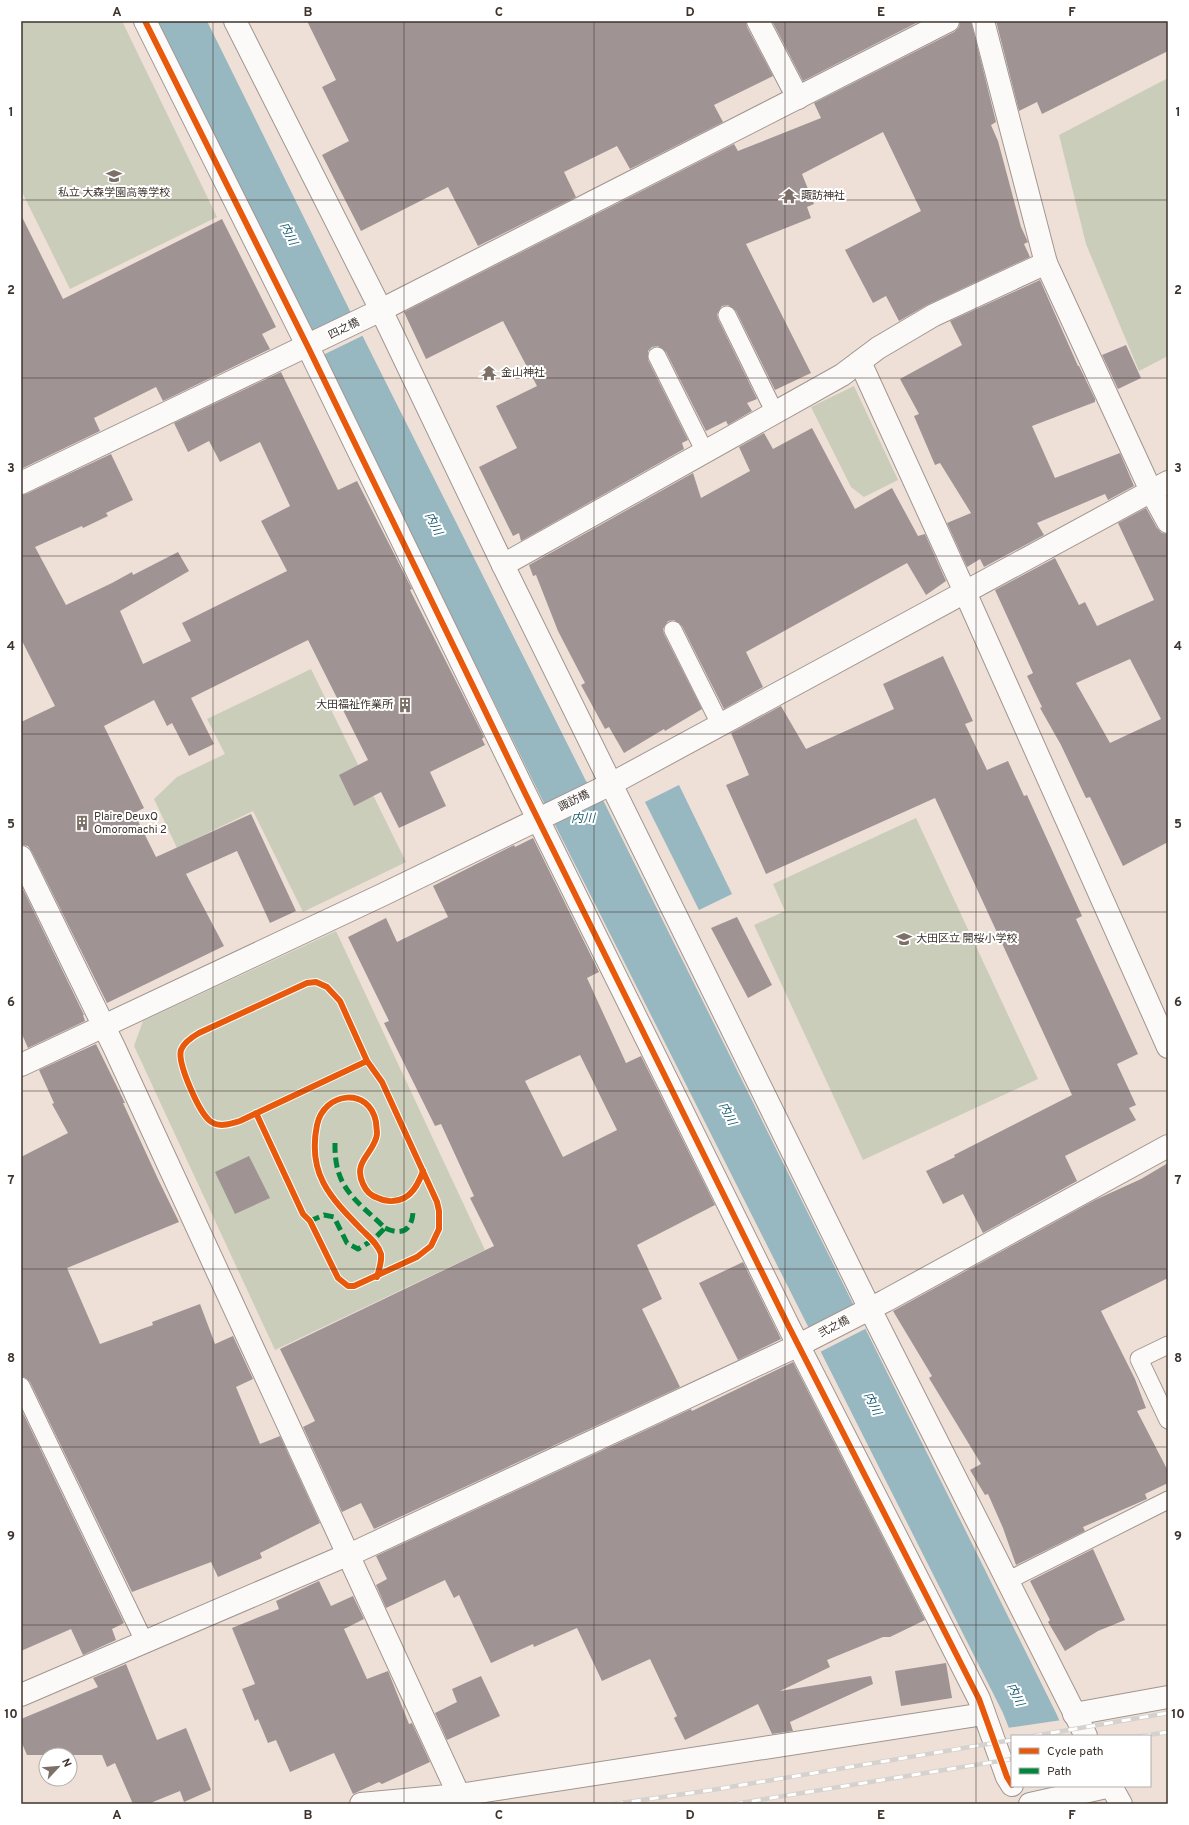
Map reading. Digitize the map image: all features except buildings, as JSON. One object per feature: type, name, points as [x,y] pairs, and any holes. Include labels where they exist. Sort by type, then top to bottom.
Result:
[{"type":"street","points":[[145,21],[308,347],[538,819],[799,1345],[950,1642],[984,1714],[1007,1777],[1011,1783]]},
{"type":"street","points":[[235,21],[381,310],[503,565],[870,1309],[1085,1735]]},
{"type":"street","points":[[758,21],[798,98]]},
{"type":"street","name":"四之橋","points":[[21,484],[308,347],[948,21]]},
{"type":"street","points":[[983,21],[1046,263],[1160,487],[1168,522]]},
{"type":"street","points":[[503,565],[842,375],[878,348],[934,315],[1046,263]]},
{"type":"street","points":[[860,362],[965,592],[1168,1047]]},
{"type":"street","name":"諏訪橋","points":[[21,1065],[382,895],[611,784],[1160,487]]},
{"type":"street","points":[[21,857],[104,1026],[350,1555],[461,1799]]},
{"type":"street","name":"弐之橋","points":[[21,1695],[145,1643],[332,1561],[350,1555],[799,1345],[870,1309],[1168,1146]]},
{"type":"street","points":[[1074,1714],[1168,1697]]},
{"type":"street","points":[[361,1804],[461,1799],[984,1714]]},
{"type":"street","points":[[1014,1787],[1032,1803],[1106,1787],[1121,1804]]},
{"type":"lane","points":[[727,314],[775,413]]},
{"type":"lane","points":[[656,356],[705,452]]},
{"type":"lane","points":[[673,630],[720,724]]},
{"type":"lane","points":[[1168,1345],[1139,1359],[1168,1420]]},
{"type":"lane","points":[[21,1386],[145,1643]]},
{"type":"lane","points":[[1007,1581],[1168,1500]]},
{"type":"green space","points":[[21,21],[122,21],[217,217],[70,289],[21,190]]},
{"type":"green space","points":[[1168,78],[1168,356],[1139,371],[1086,244],[1059,135]]},
{"type":"green space","points":[[854,386],[898,480],[864,497],[851,487],[811,407]]},
{"type":"green space","points":[[311,669],[406,862],[303,912],[253,811],[177,848],[154,799],[177,777],[225,754],[207,719]]},
{"type":"green space","points":[[916,818],[1038,1079],[863,1160],[754,925],[785,911],[773,884]]},
{"type":"green space","points":[[336,931],[485,1250],[275,1350],[134,1046],[143,1021]]},
{"type":"water","name":"内川","points":[[157,21],[207,21],[352,315],[586,781],[604,802],[1066,1735],[1012,1735],[1003,1713],[543,801]]},
{"type":"water","points":[[679,785],[732,894],[699,910],[645,802]]},
{"type":"pier","points":[[355,317],[364,335],[323,355],[314,337]]},
{"type":"pier","points":[[856,1305],[867,1328],[820,1352],[820,1354],[808,1329]]},
{"type":"pier","points":[[1062,1720],[1068,1735],[1011,1736],[1007,1728]]},
{"type":"railway","points":[[1039,1735],[1168,1713]]},
{"type":"railway","points":[[1148,1735],[1168,1732]]},
{"type":"railway","points":[[614,1804],[712,1790],[1011,1740]]},
{"type":"railway","points":[[734,1804],[1011,1759]]},
{"type":"marked path","points":[[310,1221],[324,1215],[334,1217],[347,1243],[358,1249],[373,1240],[385,1228],[348,1192],[342,1182],[338,1171],[335,1143]]},
{"type":"marked path","points":[[385,1228],[396,1231],[405,1230],[411,1223],[413,1212]]},
{"type":"cycle path","points":[[145,21],[308,347],[525,793],[789,1327],[979,1699],[1007,1777],[1011,1783]]},
{"type":"cycle path","points":[[256,1113],[303,1214],[310,1221],[338,1278],[348,1286],[354,1286],[417,1257],[431,1246],[439,1229],[439,1211],[437,1202],[382,1082],[367,1061],[340,1001],[327,987],[316,982],[307,983],[199,1033],[186,1042],[181,1050],[182,1065],[200,1108],[210,1121],[221,1125],[240,1121],[367,1061]]},
{"type":"cycle path","points":[[377,1277],[381,1257],[378,1247],[340,1207],[324,1184],[318,1171],[315,1157],[315,1142],[317,1125],[321,1114],[328,1106],[337,1100],[346,1098],[356,1098],[365,1103],[372,1110],[376,1122],[377,1134],[372,1147],[362,1163],[360,1176],[366,1189],[373,1196],[388,1201],[404,1198],[408,1196],[418,1183],[423,1171]]},
{"type":"place","name":"私立 大森学園高等学校","points":[[114,176]]},
{"type":"place","name":"諏訪神社","points":[[789,196]]},
{"type":"place","name":"金山神社","points":[[489,373]]},
{"type":"place","name":"大田福祉作業所","points":[[405,705]]},
{"type":"place","name":"Plaire DeuxQ Omoromachi 2","points":[[82,823]]},
{"type":"place","name":"大田区立 開桜小学校","points":[[904,939]]}]
